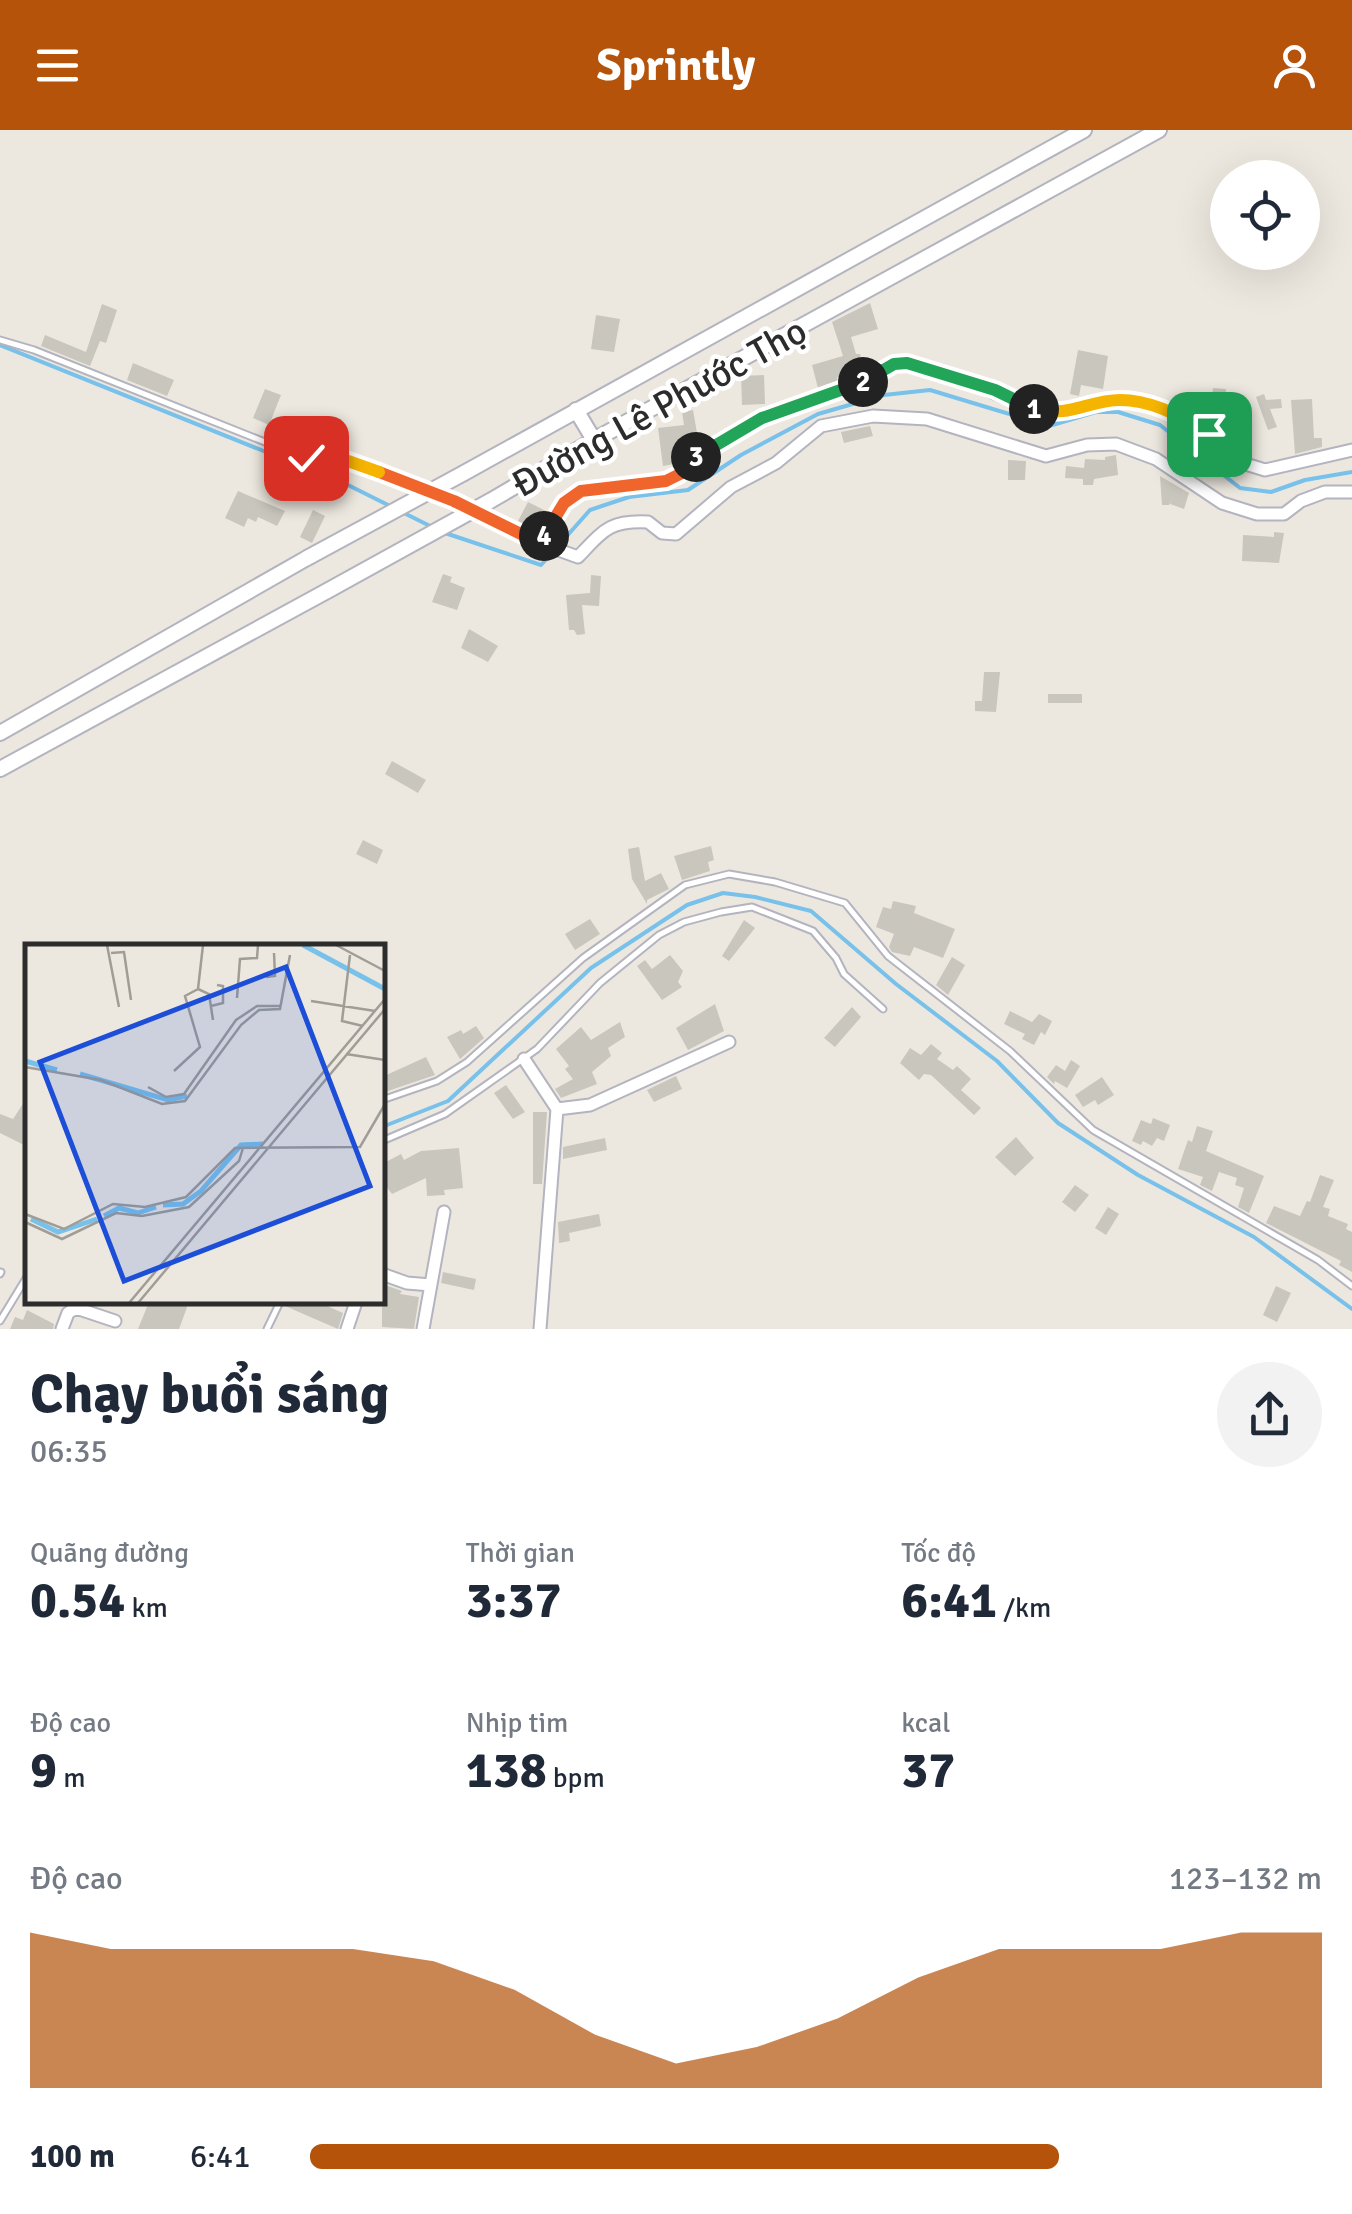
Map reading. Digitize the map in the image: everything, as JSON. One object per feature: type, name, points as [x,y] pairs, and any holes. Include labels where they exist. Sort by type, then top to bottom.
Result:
[{"type":"street","name":"Đường Lê Phước Thọ","points":[[0,733],[306,558],[1084,130]]},
{"type":"street","name":"Đường Lê Phước Thọ","points":[[0,769],[1159,130]]},
{"type":"street","points":[[1352,450],[1265,470],[1253,468],[1239,462],[1188,420],[1146,404],[1118,400],[1073,412],[1038,411],[995,390],[900,363],[853,386],[762,418],[693,459],[674,478],[581,491],[564,503],[543,544],[578,557],[602,529],[623,523],[648,522],[662,532],[676,534],[731,487],[776,463],[821,426],[873,416],[927,419],[1046,456],[1088,445],[1116,444],[1156,459],[1222,502],[1257,514],[1284,514],[1300,501],[1325,492],[1352,492]]},
{"type":"street","points":[[576,410],[594,440]]},
{"type":"street","points":[[557,1108],[590,1106],[728,1042]]},
{"type":"street","points":[[524,1059],[557,1108],[540,1329]]},
{"type":"street","points":[[423,1329],[444,1212]]},
{"type":"street","points":[[385,1275],[431,1286]]},
{"type":"street","points":[[346,1329],[355,1304]]},
{"type":"street","points":[[62,1329],[68,1313],[76,1308],[115,1322]]},
{"type":"lane","points":[[0,340],[306,458],[334,456],[409,482],[543,544]]},
{"type":"lane","points":[[385,1099],[437,1081],[467,1062],[583,958],[684,886],[730,874],[775,882],[845,904],[888,956],[1010,1051],[1093,1130],[1318,1260],[1352,1286]]},
{"type":"lane","points":[[385,1140],[444,1114],[524,1059],[600,983],[659,935],[684,922],[752,907],[813,931],[844,974],[883,1010]]},
{"type":"lane","points":[[0,1320],[25,1280]]},
{"type":"lane","points":[[267,1329],[279,1304]]},
{"type":"building","points":[[870,303],[878,329],[851,337],[864,371],[837,377],[838,382],[818,388],[812,365],[843,356],[832,322]]},
{"type":"building","points":[[102,304],[117,310],[106,343],[100,341],[90,366],[41,346],[45,335],[86,352]]},
{"type":"building","points":[[596,315],[620,319],[614,352],[591,349]]},
{"type":"building","points":[[1078,350],[1108,356],[1103,389],[1081,385],[1079,396],[1070,394]]},
{"type":"building","points":[[133,363],[174,380],[167,396],[127,380]]},
{"type":"building","points":[[764,375],[765,404],[742,405],[741,376]]},
{"type":"building","points":[[1213,388],[1226,389],[1225,402],[1232,402],[1232,418],[1210,418]]},
{"type":"building","points":[[265,389],[281,395],[269,425],[253,418]]},
{"type":"building","points":[[1264,394],[1266,400],[1281,399],[1282,408],[1270,409],[1277,427],[1268,430],[1256,397]]},
{"type":"building","points":[[1312,399],[1314,438],[1322,438],[1322,447],[1295,454],[1291,400]]},
{"type":"building","points":[[693,410],[699,444],[684,447],[685,454],[674,464],[663,466],[658,428],[684,425],[682,412]]},
{"type":"building","points":[[870,426],[873,436],[844,443],[841,432]]},
{"type":"building","points":[[1116,455],[1118,475],[1094,479],[1093,485],[1083,485],[1083,479],[1065,478],[1066,466],[1084,468],[1085,459],[1105,460]]},
{"type":"building","points":[[1008,460],[1026,461],[1025,480],[1008,480]]},
{"type":"building","points":[[1160,476],[1189,493],[1184,509],[1170,504],[1172,500],[1169,505],[1162,505]]},
{"type":"building","points":[[238,491],[285,511],[277,526],[258,517],[256,522],[248,518],[244,527],[225,518]]},
{"type":"building","points":[[528,502],[548,512],[534,533],[518,521]]},
{"type":"building","points":[[313,510],[325,516],[312,543],[300,537]]},
{"type":"building","points":[[1274,532],[1284,533],[1279,563],[1242,561],[1243,535],[1274,537]]},
{"type":"building","points":[[443,574],[465,588],[457,610],[432,602]]},
{"type":"building","points":[[591,575],[601,576],[599,606],[582,605],[585,634],[577,635],[569,630],[566,595],[590,593]]},
{"type":"building","points":[[469,629],[498,646],[488,662],[461,648]]},
{"type":"building","points":[[984,672],[1000,672],[996,712],[975,711],[975,701],[982,701]]},
{"type":"building","points":[[1048,694],[1082,694],[1082,703],[1048,703]]},
{"type":"building","points":[[392,761],[426,780],[418,793],[385,774]]},
{"type":"building","points":[[363,840],[383,850],[377,864],[356,854]]},
{"type":"building","points":[[711,846],[714,860],[708,862],[710,871],[682,880],[674,856]]},
{"type":"building","points":[[639,847],[645,881],[661,873],[669,889],[647,900],[647,904],[632,879],[628,849]]},
{"type":"building","points":[[893,901],[916,906],[914,913],[955,929],[943,958],[914,947],[910,956],[892,952],[889,947],[894,934],[876,927],[883,907],[891,909]]},
{"type":"building","points":[[590,919],[600,934],[575,950],[565,934]]},
{"type":"building","points":[[744,920],[755,928],[729,961],[722,956]]},
{"type":"building","points":[[670,955],[683,971],[678,982],[682,987],[662,1000],[637,966],[645,960],[652,969]]},
{"type":"building","points":[[952,957],[965,965],[948,995],[936,985]]},
{"type":"building","points":[[715,1004],[724,1031],[688,1050],[676,1028]]},
{"type":"building","points":[[852,1007],[861,1017],[835,1047],[824,1038]]},
{"type":"building","points":[[1010,1011],[1032,1022],[1039,1014],[1052,1021],[1034,1045],[1022,1039],[1025,1034],[1004,1024]]},
{"type":"building","points":[[620,1022],[625,1037],[608,1048],[611,1056],[592,1072],[597,1084],[561,1098],[555,1089],[573,1079],[556,1049],[581,1027],[591,1040]]},
{"type":"building","points":[[476,1026],[484,1038],[460,1059],[447,1037]]},
{"type":"building","points":[[931,1044],[942,1053],[937,1059],[953,1070],[957,1066],[971,1079],[961,1090],[981,1108],[974,1115],[931,1075],[924,1074],[919,1080],[900,1063],[910,1048],[921,1055]]},
{"type":"building","points":[[426,1057],[435,1075],[385,1092],[385,1076]]},
{"type":"building","points":[[1071,1060],[1080,1066],[1067,1088],[1047,1077],[1056,1065],[1065,1071]]},
{"type":"building","points":[[676,1076],[682,1089],[654,1102],[647,1090]]},
{"type":"building","points":[[1102,1077],[1114,1095],[1098,1105],[1095,1100],[1083,1107],[1075,1095]]},
{"type":"building","points":[[506,1085],[525,1112],[513,1119],[494,1093]]},
{"type":"building","points":[[25,1101],[25,1146],[0,1133],[0,1114],[13,1119]]},
{"type":"building","points":[[533,1112],[547,1112],[542,1184],[533,1184]]},
{"type":"building","points":[[1153,1118],[1170,1125],[1164,1141],[1157,1138],[1152,1146],[1132,1141],[1141,1120],[1151,1124]]},
{"type":"building","points":[[1197,1126],[1213,1131],[1206,1151],[1264,1176],[1249,1213],[1238,1207],[1244,1188],[1235,1185],[1237,1178],[1219,1172],[1212,1191],[1200,1185],[1203,1177],[1178,1169]]},
{"type":"building","points":[[1016,1137],[1034,1158],[1015,1176],[995,1157]]},
{"type":"building","points":[[605,1138],[607,1150],[563,1159],[563,1147]]},
{"type":"building","points":[[459,1148],[463,1188],[427,1196],[426,1178],[392,1194],[385,1185],[385,1162],[401,1154],[404,1160],[421,1151]]},
{"type":"building","points":[[1320,1175],[1334,1180],[1323,1207],[1330,1209],[1328,1216],[1348,1224],[1346,1229],[1352,1232],[1352,1272],[1339,1265],[1341,1261],[1266,1223],[1274,1206],[1300,1216]]},
{"type":"building","points":[[1075,1185],[1089,1195],[1075,1212],[1062,1202]]},
{"type":"building","points":[[1108,1207],[1119,1214],[1106,1235],[1095,1228]]},
{"type":"building","points":[[599,1214],[601,1226],[569,1233],[570,1241],[559,1243],[558,1222]]},
{"type":"building","points":[[443,1272],[476,1279],[474,1290],[441,1283]]},
{"type":"building","points":[[385,1285],[402,1291],[400,1294],[419,1297],[414,1329],[382,1327]]},
{"type":"building","points":[[1276,1286],[1291,1293],[1277,1322],[1263,1315]]},
{"type":"building","points":[[148,1304],[188,1304],[179,1329],[138,1329]]},
{"type":"building","points":[[323,1304],[343,1313],[338,1329],[285,1306]]},
{"type":"building","points":[[27,1310],[54,1324],[53,1329],[10,1329],[15,1317],[23,1320]]},
{"type":"waterway","points":[[0,345],[348,485],[394,508]]},
{"type":"waterway","points":[[558,546],[590,510],[629,497],[688,490],[741,455],[818,414],[884,395],[930,390],[1049,426],[1096,412],[1118,412],[1160,425],[1240,488],[1271,492],[1305,480],[1352,472]]},
{"type":"waterway","points":[[402,512],[434,528]]},
{"type":"waterway","points":[[442,532],[541,565],[552,553]]},
{"type":"waterway","points":[[385,1126],[448,1101],[591,968],[687,905],[723,893],[755,897],[811,911],[896,984],[997,1061],[1058,1123],[1138,1175],[1254,1237],[1352,1309]]},
{"type":"route","points":[[306,458],[334,456],[409,482],[539,543],[564,503],[581,491],[674,478],[693,459],[762,418],[862,383],[900,363],[923,366],[995,390],[1038,411],[1073,412],[1118,400],[1133,402],[1188,420],[1209,434]]}]
